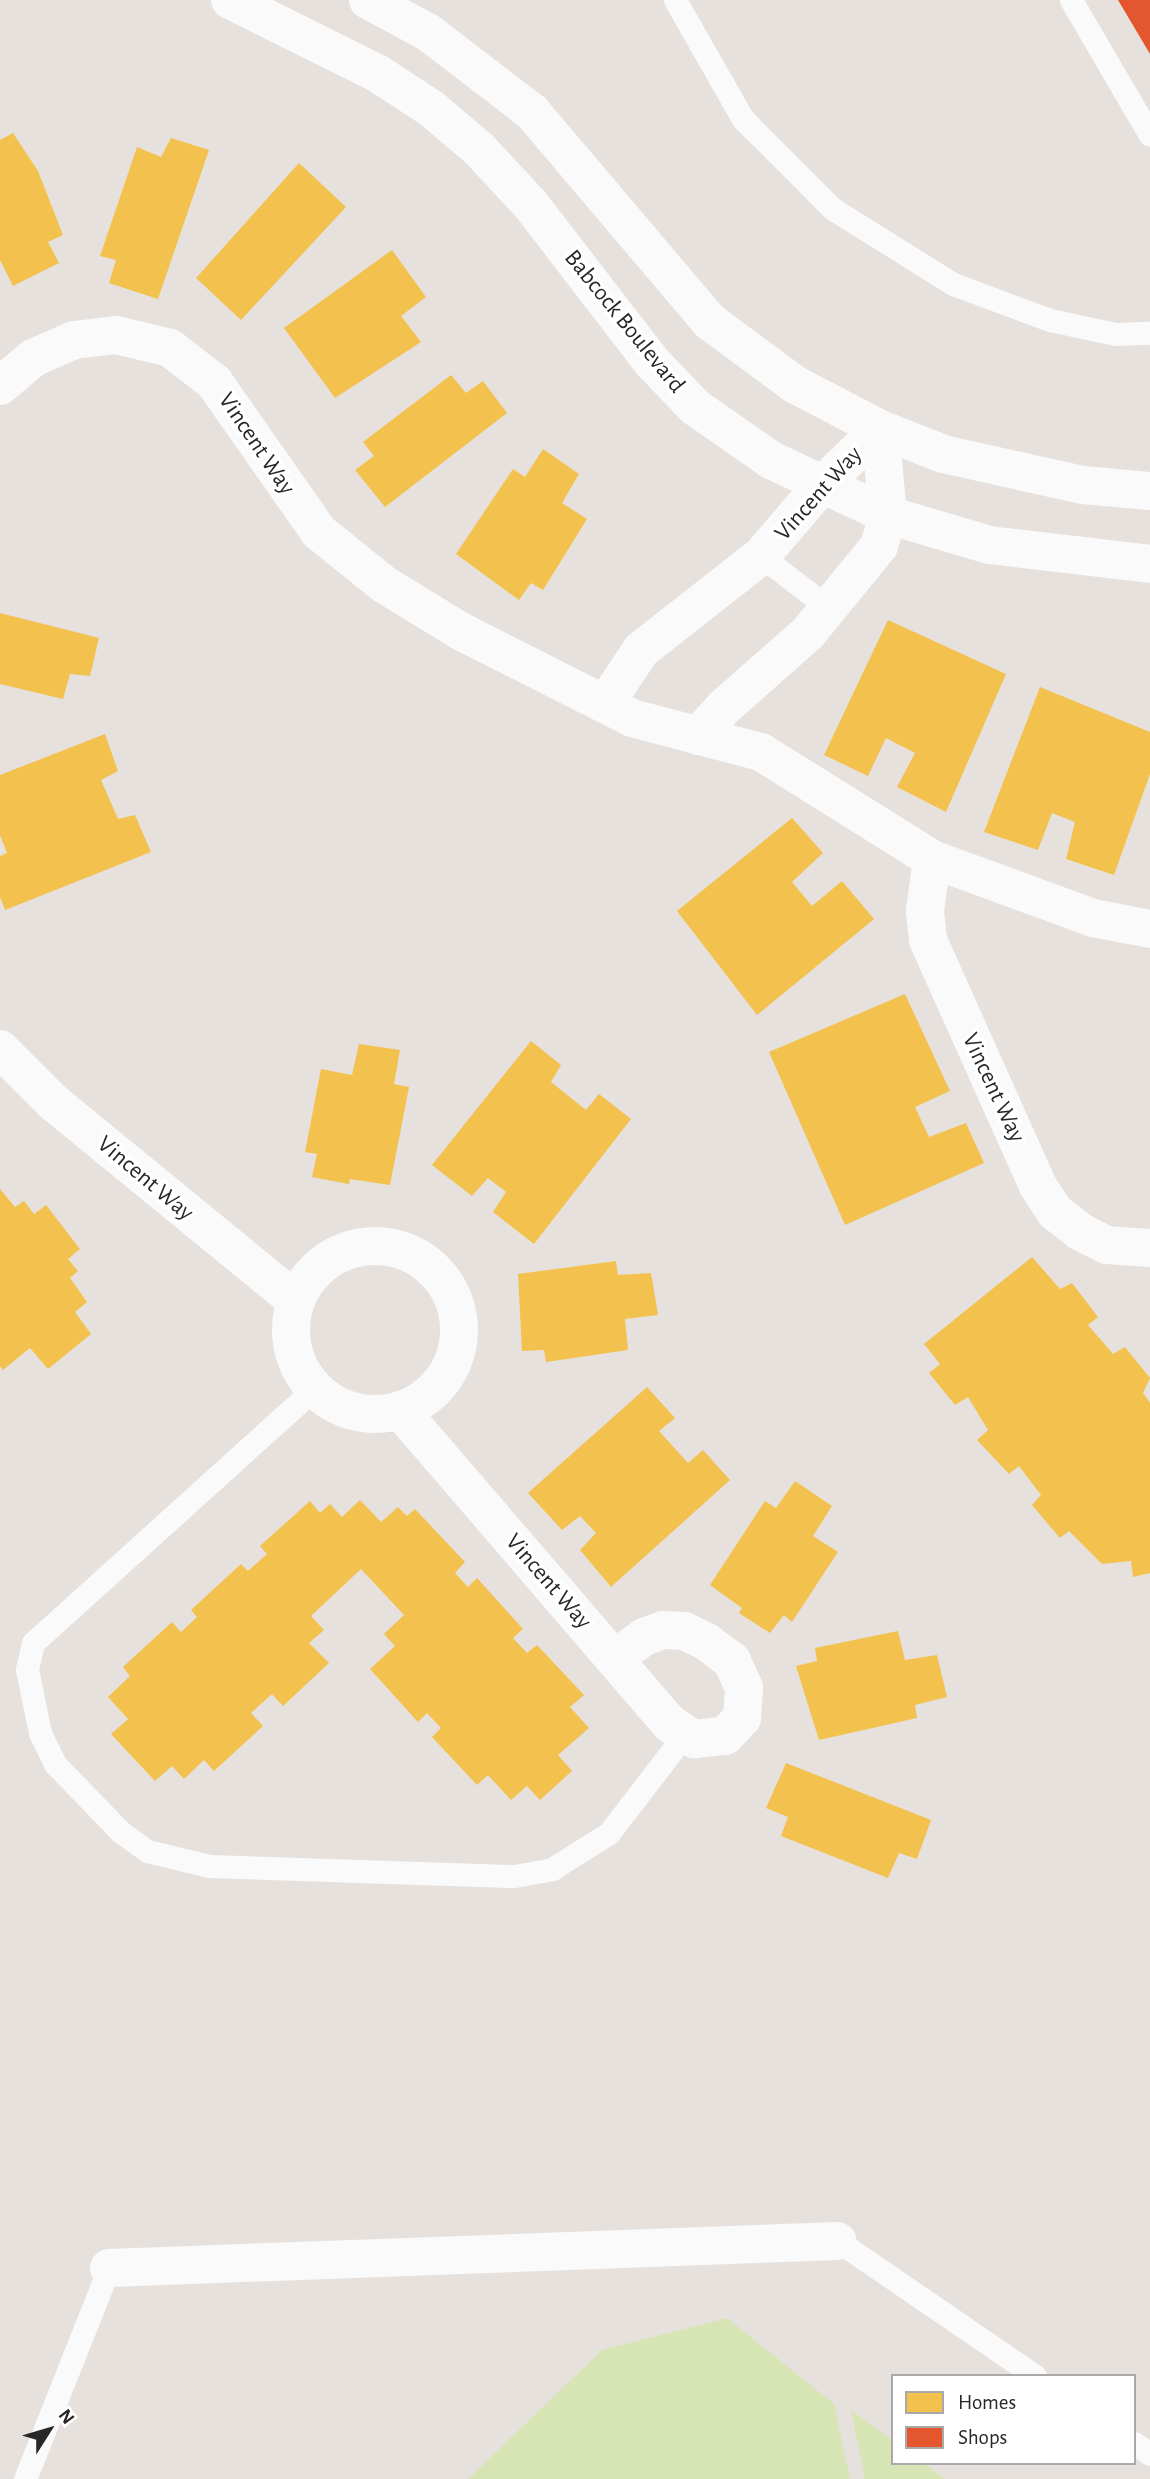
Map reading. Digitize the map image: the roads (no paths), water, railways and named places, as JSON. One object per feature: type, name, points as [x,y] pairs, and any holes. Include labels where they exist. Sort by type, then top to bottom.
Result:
[{"type":"street","name":"Babcock Boulevard","points":[[230,0],[377,73],[432,109],[479,149],[531,205],[652,362],[695,407],[771,460],[821,486],[888,515],[989,544],[1150,564]]},
{"type":"street","points":[[368,0],[429,33],[532,112],[572,153],[678,287],[748,354],[793,384],[880,429],[943,454],[1012,471],[1150,491]]},
{"type":"street","name":"Vincent Way","points":[[0,386],[33,358],[74,340],[116,335],[170,348],[214,382],[286,490],[319,532],[348,558],[463,632],[605,704],[662,729],[761,752],[932,859],[1093,918],[1150,929]]},
{"type":"street","name":"Vincent Way","points":[[605,704],[641,650],[761,556],[821,486],[880,429]]},
{"type":"street","name":"Vincent Way","points":[[698,736],[831,609],[879,546],[888,515],[880,429]]},
{"type":"street","name":"Vincent Way","points":[[932,859],[925,911],[928,940],[1038,1186],[1055,1212],[1079,1231],[1108,1245],[1150,1248]]},
{"type":"street","name":"Vincent Way","points":[[0,1049],[52,1102],[296,1301]]},
{"type":"street","points":[[381,1245],[407,1252],[431,1266],[448,1287],[458,1313],[459,1340],[452,1366],[435,1389],[400,1410],[357,1412],[330,1401],[315,1388],[295,1358],[291,1329],[296,1301],[319,1268],[353,1248],[381,1245]]},
{"type":"street","name":"Vincent Way","points":[[400,1410],[668,1723],[685,1734]]},
{"type":"street","points":[[614,1659],[644,1637],[663,1630],[684,1631],[732,1661],[744,1688],[742,1718],[725,1737],[694,1740],[685,1734]]},
{"type":"street","points":[[109,2268],[838,2241]]},
{"type":"lane","points":[[675,0],[743,119],[843,216],[953,284],[1050,320],[1116,334],[1150,333]]},
{"type":"lane","points":[[1071,0],[1150,135]]},
{"type":"lane","points":[[761,556],[831,609]]},
{"type":"lane","points":[[315,1388],[33,1643],[27,1669],[40,1732],[55,1764],[121,1832],[147,1851],[209,1866],[514,1876],[552,1869],[609,1832],[685,1734]]},
{"type":"lane","points":[[838,2241],[1032,2374]]},
{"type":"lane","points":[[25,2479],[109,2268]]}]
